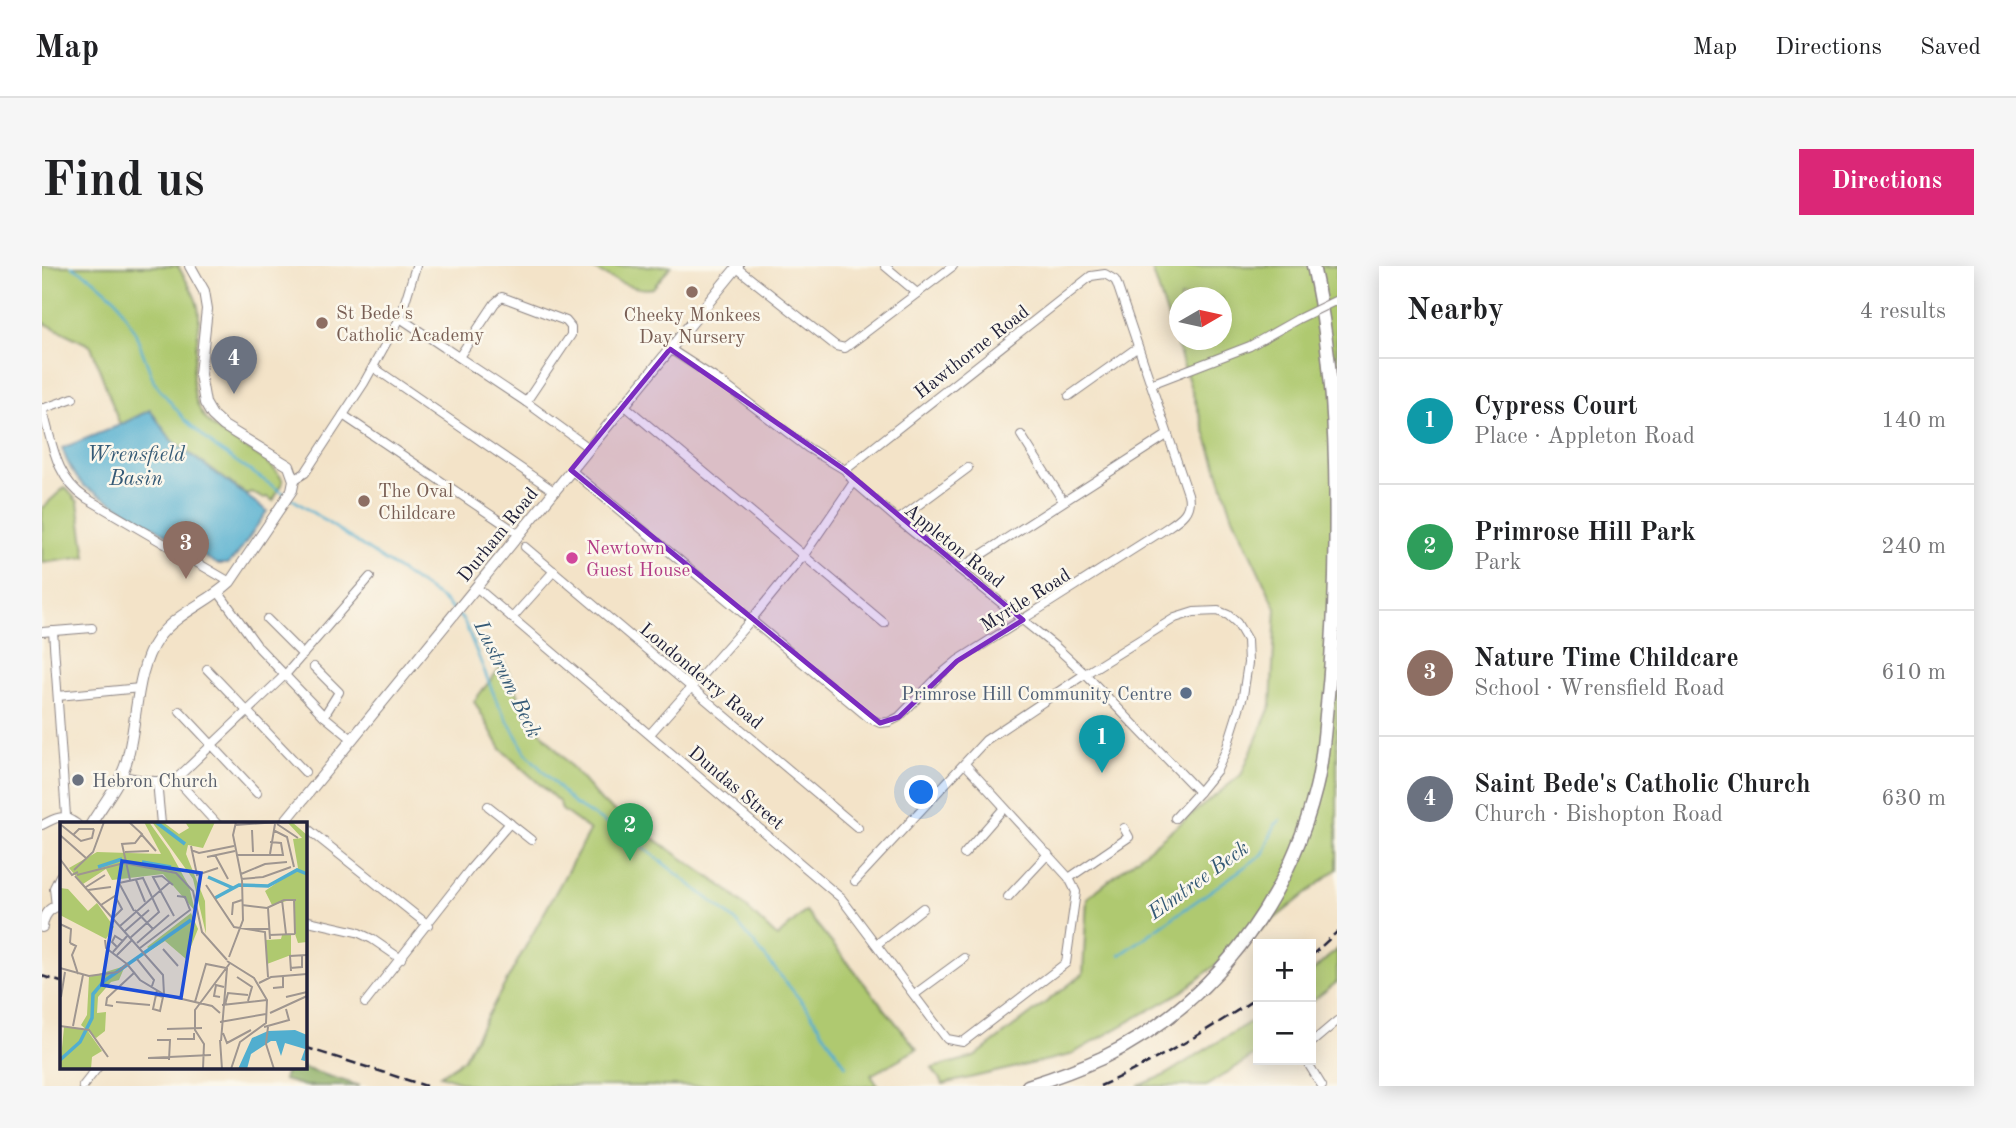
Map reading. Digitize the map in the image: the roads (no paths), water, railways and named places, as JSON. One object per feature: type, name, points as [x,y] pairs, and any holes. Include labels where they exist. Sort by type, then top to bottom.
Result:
[{"type":"main road","points":[[1028,1086],[1077,1069],[1124,1046],[1167,1018],[1197,993],[1225,965],[1258,922],[1291,864],[1303,833],[1316,789],[1323,744],[1331,659],[1336,549],[1335,467],[1328,350],[1313,266]]},
{"type":"street","points":[[190,266],[204,291],[207,309],[200,374],[205,403],[212,415],[224,426],[289,466],[293,485]]},
{"type":"street","points":[[92,822],[121,776],[149,654],[158,638],[173,622],[219,593],[230,582],[373,368],[400,318],[416,266]]},
{"type":"street","points":[[885,266],[917,293]]},
{"type":"street","points":[[738,267],[835,346],[845,348],[953,266]]},
{"type":"street","name":"Durham Road","points":[[285,822],[738,267]]},
{"type":"street","name":"Hawthorne Road","points":[[845,470],[1091,276],[1104,274],[1115,280],[1138,347]]},
{"type":"street","points":[[459,358],[495,303],[502,297],[566,321],[571,327],[571,335],[526,402]]},
{"type":"street","points":[[1151,384],[1250,346],[1337,300]]},
{"type":"street","points":[[400,318],[526,402],[589,448]]},
{"type":"street","points":[[959,569],[1167,435],[1138,347],[1069,396]]},
{"type":"street","name":"Appleton Road","points":[[670,349],[721,382],[808,447],[845,470],[854,482],[898,520],[1056,647],[1199,792]]},
{"type":"street","points":[[373,368],[554,491]]},
{"type":"street","points":[[73,398],[42,409],[58,463],[74,490],[230,582]]},
{"type":"street","points":[[624,405],[884,623]]},
{"type":"street","points":[[343,415],[519,534]]},
{"type":"street","points":[[1020,435],[1063,501]]},
{"type":"street","name":"Myrtle Road","points":[[751,620],[869,718],[880,723],[889,722],[899,717],[957,661],[1183,517],[1189,505],[1188,494],[1167,435]]},
{"type":"street","points":[[898,520],[968,468]]},
{"type":"street","points":[[571,470],[751,620]]},
{"type":"street","points":[[650,734],[751,620],[804,555],[854,482]]},
{"type":"street","name":"Londonderry Road","points":[[525,547],[858,828]]},
{"type":"street","points":[[512,618],[554,570]]},
{"type":"street","points":[[121,776],[157,781],[176,779],[285,675],[370,577]]},
{"type":"street","name":"Dundas Street","points":[[476,587],[841,898],[947,1040],[963,1042],[1066,963],[1076,892],[1069,878]]},
{"type":"street","points":[[219,593],[258,646],[324,716],[352,739]]},
{"type":"street","points":[[855,881],[986,740],[1175,618],[1194,612],[1218,611],[1228,614],[1237,622],[1247,640],[1248,663],[1243,696],[1217,770],[1175,818]]},
{"type":"street","points":[[267,619],[303,655]]},
{"type":"street","points":[[42,632],[92,628]]},
{"type":"street","points":[[53,631],[66,816]]},
{"type":"street","points":[[314,667],[339,692],[324,716]]},
{"type":"street","points":[[207,669],[305,772]]},
{"type":"street","points":[[58,696],[140,688]]},
{"type":"street","points":[[180,711],[257,793]]},
{"type":"street","points":[[965,764],[1069,878],[1129,837],[1124,828]]},
{"type":"street","points":[[176,779],[215,822]]},
{"type":"street","points":[[157,781],[161,822]]},
{"type":"street","points":[[488,807],[531,840]]},
{"type":"street","points":[[964,854],[1004,808]]},
{"type":"street","points":[[290,815],[299,822]]},
{"type":"street","points":[[42,825],[66,816],[74,822]]},
{"type":"street","points":[[365,1003],[509,823]]},
{"type":"street","points":[[306,827],[428,925]]},
{"type":"street","points":[[1008,897],[1048,854]]},
{"type":"street","points":[[854,864],[862,872]]},
{"type":"street","points":[[42,927],[48,911],[59,905],[55,888],[60,878]]},
{"type":"street","points":[[877,944],[923,908]]},
{"type":"street","points":[[306,920],[356,932],[372,939],[401,959]]},
{"type":"street","points":[[915,994],[964,958]]},
{"type":"street","points":[[1316,1039],[1337,1021]]},
{"type":"street","points":[[1309,1065],[1322,1086]]},
{"type":"street","points":[[83,1086],[97,1068]]},
{"type":"water","name":"Wrensfield Basin","points":[[150,410],[172,441],[267,511],[228,564],[217,564],[84,486],[68,464],[62,448]]},
{"type":"waterway","name":"Lustrum Beck","points":[[72,266],[92,278],[116,299],[135,332],[154,382],[185,420],[216,448],[442,599],[453,610]]},
{"type":"waterway","name":"Lustrum Beck","points":[[458,615],[464,621],[497,702],[526,753],[574,804],[634,840],[735,920],[807,1008],[846,1066]]},
{"type":"waterway","name":"Elmtree Beck","points":[[1120,955],[1263,854],[1275,825],[1281,820]]},
{"type":"railway","points":[[1316,951],[1337,932]]},
{"type":"railway","points":[[42,976],[60,982]]},
{"type":"railway","points":[[1100,1086],[1181,1045],[1253,1000]]},
{"type":"railway","points":[[306,1048],[426,1086]]},
{"type":"place","name":"Cheeky Monkees Day Nursery","points":[[692,292]]},
{"type":"place","name":"St Bede's Catholic Academy","points":[[322,323]]},
{"type":"place","name":"Saint Bede's Catholic Church","points":[[234,394]]},
{"type":"place","name":"The Oval Childcare","points":[[364,501]]},
{"type":"place","name":"Newtown Guest House","points":[[572,558]]},
{"type":"place","name":"Nature Time Childcare","points":[[186,579]]},
{"type":"place","name":"Primrose Hill Community Centre","points":[[1186,693]]},
{"type":"place","name":"Cypress Court","points":[[1102,773]]},
{"type":"place","name":"Hebron Church","points":[[78,780]]},
{"type":"place","name":"Primrose Hill Park","points":[[630,861]]}]
